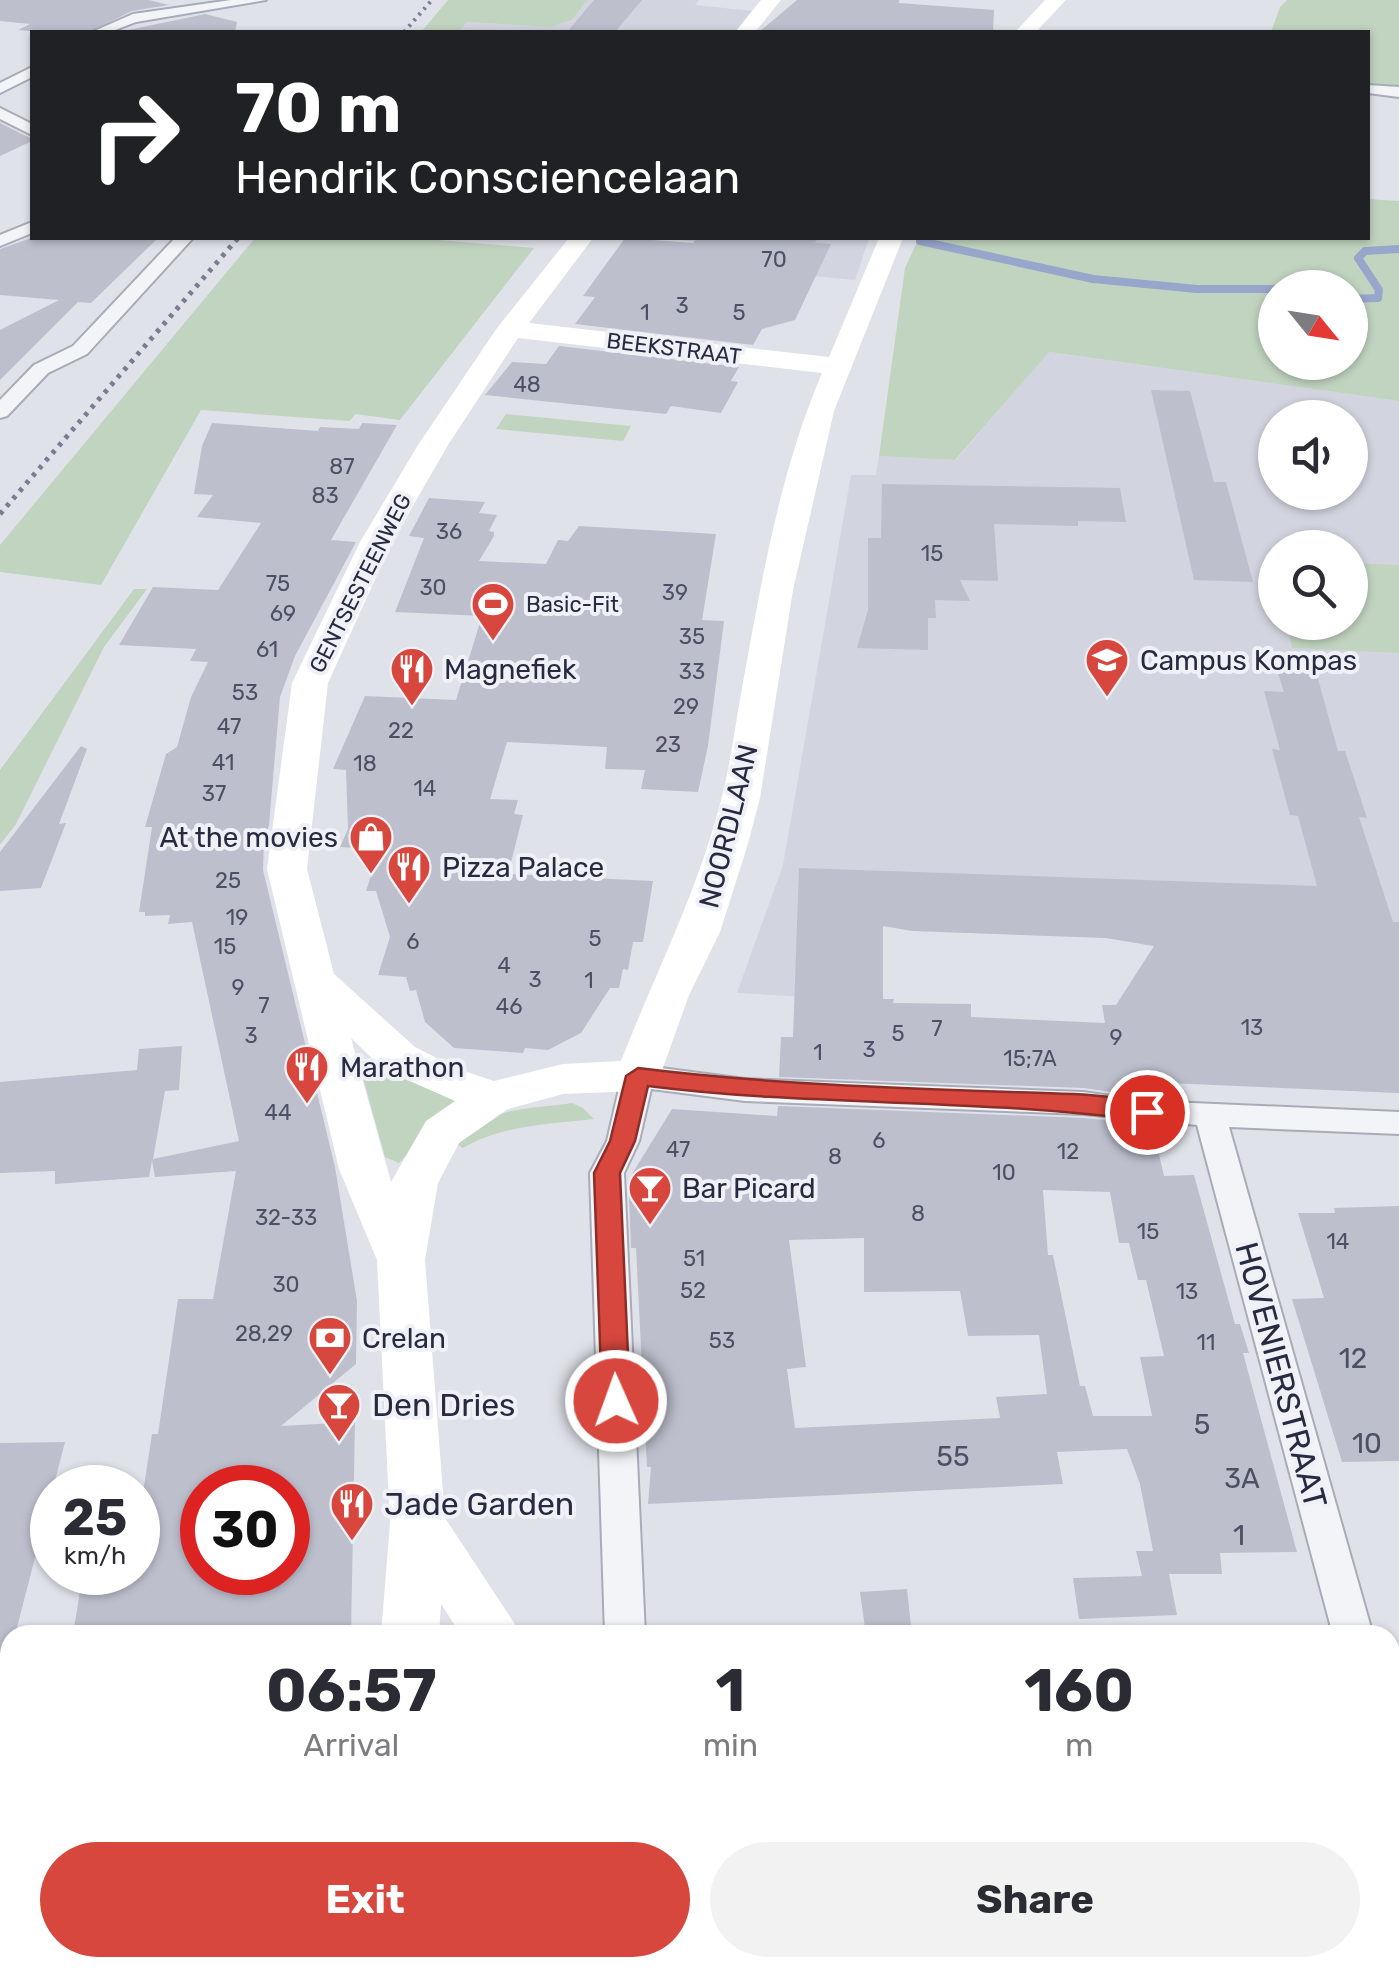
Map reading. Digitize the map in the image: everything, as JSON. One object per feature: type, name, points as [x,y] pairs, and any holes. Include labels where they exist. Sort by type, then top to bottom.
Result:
[{"type":"street","points":[[101,30],[130,12],[259,0]]},
{"type":"street","points":[[747,30],[771,0]]},
{"type":"street","points":[[1027,30],[1054,1]]},
{"type":"street","points":[[0,89],[30,71]]},
{"type":"street","points":[[1370,90],[1399,92]]},
{"type":"street","points":[[0,113],[30,129]]},
{"type":"street","points":[[0,241],[30,228]]},
{"type":"street","points":[[0,412],[41,369],[80,350],[182,240]]},
{"type":"street","name":"GENTSESTEENWEG","points":[[401,1260],[362,1169],[287,869],[310,683],[376,542],[433,445],[514,324],[579,240]]},
{"type":"street","name":"NOORDLAAN","points":[[638,1076],[668,995],[700,932],[732,831],[776,590],[820,411],[890,240]]},
{"type":"street","name":"BEEKSTRAAT","points":[[514,324],[840,360]]},
{"type":"street","points":[[312,977],[400,1058],[442,1080],[493,1097]]},
{"type":"street","points":[[626,1625],[607,1173],[622,1141],[638,1076]]},
{"type":"street","points":[[411,1625],[418,1523],[401,1260],[414,1183],[442,1132],[493,1097],[563,1079],[638,1076],[744,1090],[1082,1103],[1210,1115],[1399,1124]]},
{"type":"street","name":"HOVENIERSTRAAT","points":[[1210,1115],[1350,1625]]},
{"type":"street","points":[[418,1523],[486,1625]]},
{"type":"shaded area","points":[[587,0],[699,0],[695,5],[753,11],[738,30],[460,30],[467,22],[550,27],[572,20]]},
{"type":"shaded area","points":[[679,240],[868,240],[855,280],[719,267],[693,241]]},
{"type":"shaded area","name":"Campus Kompas","points":[[1048,352],[1399,401],[1399,1093],[1310,1089],[1313,1056],[1296,970],[1106,938],[946,932],[945,912],[854,906],[854,1000],[737,993],[783,865],[851,475],[876,475],[879,456],[956,460]]},
{"type":"green space","points":[[448,0],[587,0],[572,20],[550,27],[467,22],[460,30],[423,30]]},
{"type":"green space","points":[[1287,0],[1399,0],[1399,88],[1370,86],[1370,30],[1272,30],[1280,7]]},
{"type":"green space","points":[[1370,199],[1399,201],[1399,401],[1049,352],[955,460],[879,456],[905,268],[918,240],[1370,240]]},
{"type":"green space","points":[[253,240],[439,240],[534,248],[400,420],[355,414],[350,421],[201,410],[101,585],[0,572],[0,545]]},
{"type":"green space","points":[[506,414],[631,426],[623,441],[496,429]]},
{"type":"green space","points":[[1368,564],[1399,565],[1399,653],[1292,648],[1290,640],[1368,640]]},
{"type":"green space","points":[[134,589],[147,589],[104,647],[16,824],[0,845],[0,770]]},
{"type":"green space","points":[[377,1063],[395,1075],[457,1101],[399,1163],[385,1157],[360,1067]]},
{"type":"green space","points":[[572,1103],[594,1119],[527,1127],[494,1134],[463,1148],[458,1145],[469,1132],[495,1116]]},
{"type":"building","points":[[0,0],[149,0],[169,5],[132,11],[93,30],[30,31],[18,30],[30,24],[0,21]]},
{"type":"building","points":[[594,0],[642,0],[617,30],[569,30]]},
{"type":"building","points":[[797,0],[899,0],[994,10],[993,30],[761,30]]},
{"type":"building","points":[[205,14],[237,22],[235,30],[129,30]]},
{"type":"building","points":[[0,123],[30,138],[30,142],[0,156]]},
{"type":"building","points":[[30,238],[156,240],[91,303],[78,302],[0,380],[0,330],[59,300],[0,295],[0,249]]},
{"type":"building","points":[[624,240],[817,240],[815,243],[831,244],[795,320],[762,329],[753,345],[575,324],[595,297],[583,296]]},
{"type":"building","points":[[559,346],[739,367],[731,381],[738,382],[721,413],[671,406],[666,414],[485,395],[512,362],[546,364]]},
{"type":"building","points":[[1151,390],[1190,391],[1214,482],[1226,482],[1253,582],[1194,580]]},
{"type":"building","points":[[212,423],[318,431],[320,427],[359,429],[362,423],[397,425],[331,540],[356,542],[295,656],[280,697],[263,870],[335,1167],[357,1301],[356,1364],[281,1426],[355,1422],[351,1625],[75,1625],[79,1595],[160,1595],[160,1465],[147,1465],[152,1434],[158,1434],[178,1299],[213,1299],[236,1171],[155,1177],[152,1160],[149,1177],[55,1184],[55,1171],[0,1173],[0,1082],[137,1070],[139,1049],[182,1046],[179,1090],[165,1091],[153,1159],[239,1141],[192,922],[168,924],[170,915],[145,916],[145,912],[139,912],[152,827],[145,827],[166,754],[177,747],[191,697],[208,662],[190,661],[196,649],[119,645],[153,587],[218,590],[261,523],[197,517],[213,495],[194,494],[202,446]]},
{"type":"building","points":[[882,484],[1120,488],[1126,522],[1078,521],[1078,526],[994,524],[998,581],[960,580],[970,601],[935,600],[936,618],[928,618],[928,650],[857,648],[868,610],[868,538],[881,538]]},
{"type":"building","points":[[429,498],[485,502],[479,513],[497,515],[489,531],[494,536],[479,561],[546,564],[558,540],[568,541],[579,526],[716,534],[702,620],[724,621],[698,792],[641,789],[645,770],[605,769],[607,747],[507,742],[490,799],[518,800],[514,814],[523,815],[508,874],[653,881],[643,942],[633,942],[628,970],[623,969],[619,988],[610,988],[581,1033],[548,1050],[525,1048],[523,1053],[454,1048],[425,1022],[416,990],[410,991],[406,977],[378,975],[390,937],[376,891],[366,891],[377,857],[386,850],[340,847],[348,829],[346,770],[333,769],[365,696],[456,700],[482,616],[395,612],[424,538],[409,536]]},
{"type":"building","points":[[1276,667],[1315,668],[1338,751],[1345,751],[1367,818],[1359,817],[1393,922],[1399,922],[1399,1093],[1144,1082],[1147,1097],[1083,1088],[779,1077],[781,1037],[793,1037],[799,868],[1317,886],[1298,816],[1290,815],[1272,749],[1280,750],[1264,691],[1284,692]],"holes":[[[883,926],[912,931],[1106,938],[1154,946],[1116,1005],[1102,1005],[1105,1023],[971,1017],[971,1004],[893,1003],[894,999],[883,999]]]},
{"type":"building","points":[[81,746],[87,749],[59,824],[66,823],[41,888],[0,891],[0,852]]},
{"type":"building","points":[[778,1106],[1152,1124],[1164,1176],[1194,1175],[1235,1324],[1240,1324],[1249,1353],[1243,1353],[1297,1552],[1220,1553],[1222,1574],[1169,1574],[1177,1615],[1079,1619],[1073,1578],[1142,1576],[1136,1551],[1153,1551],[1140,1484],[1127,1449],[1057,1452],[1063,1484],[648,1504],[651,1467],[647,1467],[636,1248],[631,1248],[632,1174],[672,1109],[777,1116]],"holes":[[[1043,1190],[1110,1192],[1119,1243],[1129,1243],[1138,1280],[1146,1280],[1164,1356],[1140,1357],[1152,1416],[1093,1416],[1085,1386],[1080,1386],[1053,1255],[1048,1255]],[[864,1238],[864,1292],[960,1291],[968,1336],[1039,1335],[1047,1394],[996,1397],[1000,1418],[795,1428],[787,1369],[806,1367],[789,1240]]]},
{"type":"building","points":[[1399,1206],[1399,1461],[1342,1462],[1292,1299],[1324,1298],[1298,1213]]},
{"type":"building","points":[[65,1442],[59,1465],[30,1465],[30,1577],[18,1625],[0,1625],[0,1443]]},
{"type":"building","points":[[907,1589],[911,1625],[865,1625],[860,1592]]},
{"type":"waterway","points":[[920,241],[1093,279],[1197,289],[1258,289]]},
{"type":"waterway","points":[[1366,270],[1358,258],[1365,251],[1399,249]]},
{"type":"waterway","points":[[1368,273],[1379,290],[1378,298],[1368,298]]},
{"type":"railway","points":[[406,30],[432,0]]},
{"type":"railway","points":[[0,514],[236,240]]},
{"type":"place","name":"Basic-Fit","points":[[493,642]]},
{"type":"place","name":"Campus Kompas","points":[[1107,698]]},
{"type":"place","name":"Magnefiek","points":[[412,707]]},
{"type":"place","name":"At the movies","points":[[371,875]]},
{"type":"place","name":"Pizza Palace","points":[[409,905]]},
{"type":"place","name":"Marathon","points":[[307,1105]]},
{"type":"place","name":"Bar Picard","points":[[650,1226]]},
{"type":"place","name":"Crelan","points":[[330,1376]]},
{"type":"place","name":"Den Dries","points":[[339,1443]]},
{"type":"place","name":"Jade Garden","points":[[352,1542]]},
{"type":"route","points":[[616,1401],[607,1173],[622,1141],[638,1076],[744,1090],[1082,1103],[1147,1112]]}]
